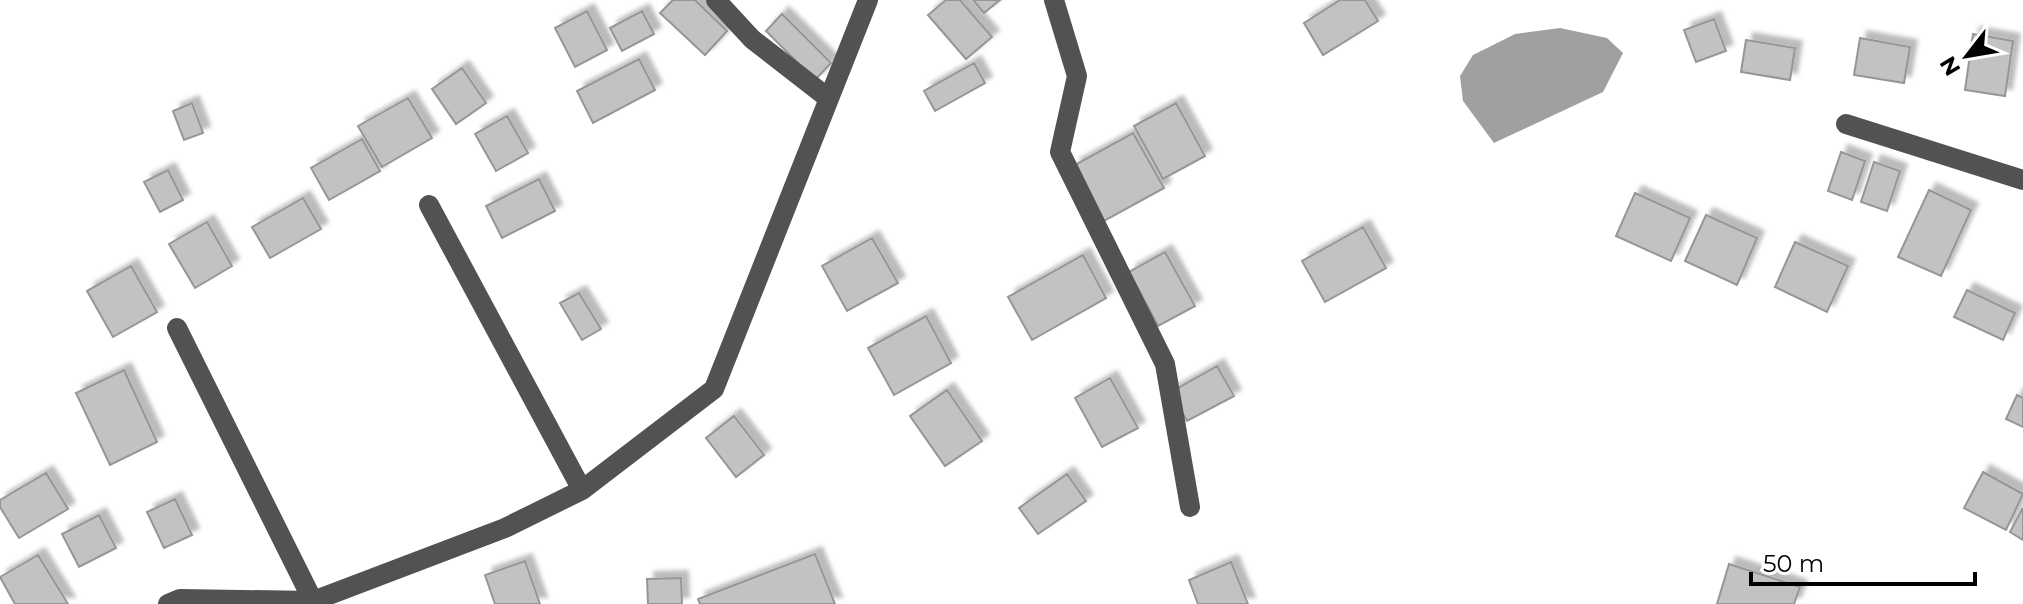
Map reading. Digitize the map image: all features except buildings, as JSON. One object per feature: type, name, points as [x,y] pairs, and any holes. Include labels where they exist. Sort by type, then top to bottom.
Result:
[{"type":"street","points":[[716,0],[752,39],[828,98]]},
{"type":"street","points":[[168,604],[180,599],[313,601],[505,528],[582,490],[714,389],[868,0]]},
{"type":"street","points":[[1054,0],[1077,76],[1060,152],[1165,364],[1190,507]]},
{"type":"street","points":[[1846,124],[2023,180]]},
{"type":"street","points":[[429,205],[582,490]]},
{"type":"street","points":[[177,328],[313,601]]},
{"type":"shaded area","points":[[1560,28],[1607,38],[1623,53],[1603,92],[1494,143],[1463,101],[1460,76],[1473,55],[1515,34]]}]
